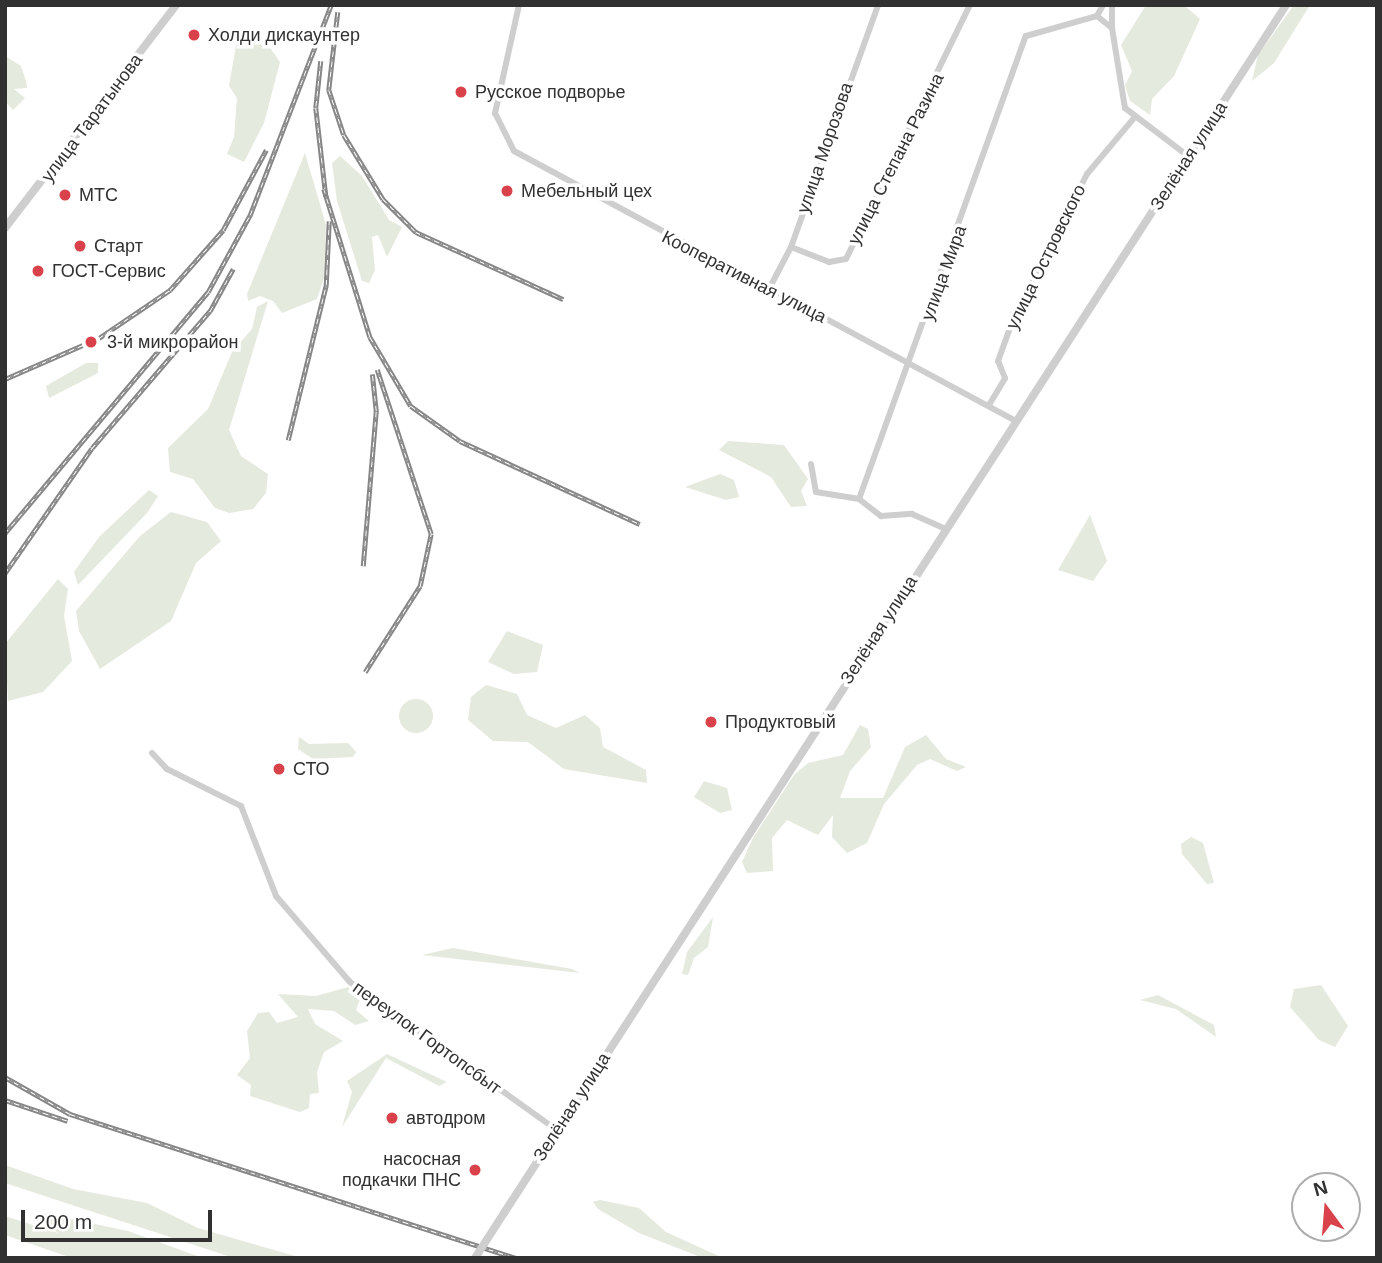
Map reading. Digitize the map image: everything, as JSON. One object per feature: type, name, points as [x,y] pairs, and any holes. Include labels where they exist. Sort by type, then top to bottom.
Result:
[{"type":"street","name":"улица Таратынова","points":[[5,228],[177,5]]},
{"type":"street","name":"Кооперативная улица","points":[[519,5],[495,113],[514,152],[1014,420]]},
{"type":"street","name":"улица Морозова","points":[[769,289],[791,247],[878,5]]},
{"type":"street","name":"улица Степана Разина","points":[[791,247],[829,262],[846,259],[970,5]]},
{"type":"street","points":[[1103,5],[1097,16],[1112,28]]},
{"type":"street","points":[[1112,5],[1117,79],[1134,118],[1188,156]]},
{"type":"street","name":"Зелёная улица","points":[[475,1258],[944,528],[1286,5]]},
{"type":"street","name":"улица Мира","points":[[859,499],[1026,36],[1097,16]]},
{"type":"street","name":"улица Островского","points":[[989,405],[1005,378],[998,361],[1011,325],[1087,174],[1134,118]]},
{"type":"street","points":[[811,464],[816,492],[859,499],[881,516],[912,514],[944,528]]},
{"type":"street","name":"переулок Гортопсбыт","points":[[152,753],[167,769],[241,806],[276,896],[350,982],[557,1130]]},
{"type":"shaded area","points":[[1146,5],[1185,6],[1200,19],[1174,76],[1152,99],[1150,115],[1130,101],[1125,85],[1132,71],[1121,45]]},
{"type":"shaded area","points":[[1294,5],[1310,5],[1274,63],[1252,81],[1258,55]]},
{"type":"shaded area","points":[[238,34],[262,36],[280,62],[264,123],[244,162],[227,154],[234,137],[237,98],[229,86]]},
{"type":"shaded area","points":[[5,56],[21,66],[26,81],[27,88],[14,89],[25,98],[13,110],[5,101]]},
{"type":"shaded area","points":[[305,153],[326,225],[324,278],[317,299],[282,313],[273,301],[260,296],[248,301],[247,294]]},
{"type":"shaded area","points":[[340,156],[362,176],[389,220],[402,227],[387,257],[378,235],[372,237],[375,270],[369,283],[362,281],[337,201],[332,163]]},
{"type":"shaded area","points":[[268,301],[229,430],[241,456],[268,474],[266,493],[253,509],[229,513],[215,508],[193,479],[170,472],[168,448],[208,409],[232,352],[252,329],[257,307]]},
{"type":"shaded area","points":[[86,363],[98,363],[98,373],[49,398],[46,386]]},
{"type":"shaded area","points":[[728,441],[784,445],[808,479],[801,491],[807,506],[791,507],[771,477],[719,450]]},
{"type":"shaded area","points":[[720,474],[734,480],[739,497],[726,500],[685,487]]},
{"type":"shaded area","points":[[149,490],[158,496],[147,513],[78,585],[74,572],[99,537]]},
{"type":"shaded area","points":[[171,512],[207,522],[221,541],[196,563],[171,621],[100,669],[79,631],[76,611],[140,536]]},
{"type":"shaded area","points":[[1090,515],[1107,561],[1093,581],[1058,570]]},
{"type":"shaded area","points":[[58,579],[68,589],[64,616],[72,661],[43,692],[8,701],[5,644]]},
{"type":"shaded area","points":[[507,631],[543,645],[537,672],[514,674],[488,662]]},
{"type":"shaded area","points":[[486,685],[517,694],[527,715],[556,728],[585,715],[600,728],[603,747],[646,770],[647,783],[564,769],[528,742],[493,741],[468,720],[471,697]]},
{"type":"shaded area","points":[[416,699],[428,704],[433,716],[428,728],[416,733],[404,728],[399,716],[404,704]]},
{"type":"shaded area","points":[[860,725],[868,729],[871,747],[850,771],[840,798],[883,798],[905,747],[926,735],[946,759],[966,767],[957,771],[930,759],[917,765],[884,804],[867,843],[847,853],[832,837],[833,815],[818,835],[787,820],[772,838],[773,871],[747,873],[742,862],[753,838],[794,775],[808,763],[843,755]]},
{"type":"shaded area","points":[[299,737],[309,744],[348,743],[356,752],[353,757],[313,759],[298,749]]},
{"type":"shaded area","points":[[704,781],[727,788],[732,810],[720,813],[694,797]]},
{"type":"shaded area","points":[[1191,837],[1203,843],[1214,883],[1207,884],[1182,854],[1181,844]]},
{"type":"shaded area","points":[[713,917],[708,947],[694,958],[688,975],[682,974],[687,952]]},
{"type":"shaded area","points":[[453,948],[572,969],[580,973],[422,955]]},
{"type":"shaded area","points":[[1321,985],[1348,1026],[1335,1047],[1319,1040],[1290,1007],[1294,989]]},
{"type":"shaded area","points":[[348,987],[360,999],[356,1010],[369,1021],[355,1025],[334,1011],[308,1009],[315,1024],[343,1041],[324,1052],[317,1072],[319,1093],[310,1094],[309,1108],[300,1112],[250,1096],[251,1085],[237,1075],[250,1058],[247,1031],[258,1013],[269,1012],[277,1023],[298,1017],[278,994],[316,996]]},
{"type":"shaded area","points":[[1158,995],[1214,1025],[1216,1037],[1176,1009],[1140,1000]]},
{"type":"shaded area","points":[[387,1054],[447,1082],[439,1086],[386,1058],[342,1127],[352,1092],[347,1081]]},
{"type":"shaded area","points":[[5,1165],[73,1189],[147,1203],[198,1228],[302,1258],[234,1258],[5,1183]]},
{"type":"shaded area","points":[[600,1200],[639,1208],[666,1232],[723,1258],[703,1258],[639,1233],[598,1209],[593,1202]]},
{"type":"shaded area","points":[[42,1213],[128,1231],[203,1258],[72,1258],[5,1235],[5,1216],[58,1233],[39,1218]]},
{"type":"railway","points":[[5,533],[208,292],[250,215],[331,5]]},
{"type":"railway","points":[[338,12],[329,90],[344,135],[383,199],[416,232],[563,299]]},
{"type":"railway","points":[[321,61],[316,108],[326,196]]},
{"type":"railway","points":[[5,379],[99,338],[170,290],[223,230],[266,150]]},
{"type":"railway","points":[[324,189],[370,337],[411,406],[460,441],[640,524]]},
{"type":"railway","points":[[288,440],[326,285],[329,221]]},
{"type":"railway","points":[[5,573],[92,448],[210,311],[233,269]]},
{"type":"railway","points":[[365,672],[420,586],[431,534],[377,370]]},
{"type":"railway","points":[[363,566],[376,411],[372,374]]},
{"type":"railway","points":[[5,1077],[70,1114],[517,1258]]},
{"type":"railway","points":[[5,1100],[68,1121]]},
{"type":"place","name":"Холди дискаунтер","points":[[194,35]]},
{"type":"place","name":"Русское подворье","points":[[461,92]]},
{"type":"place","name":"Мебельный цех","points":[[507,191]]},
{"type":"place","name":"МТС","points":[[65,195]]},
{"type":"place","name":"Старт","points":[[80,246]]},
{"type":"place","name":"ГОСТ-Сервис","points":[[38,271]]},
{"type":"place","name":"3-й микрорайон","points":[[91,342]]},
{"type":"place","name":"Продуктовый","points":[[711,722]]},
{"type":"place","name":"СТО","points":[[279,769]]},
{"type":"place","name":"автодром","points":[[392,1118]]},
{"type":"place","name":"насосная подкачки ПНС","points":[[475,1170]]}]
